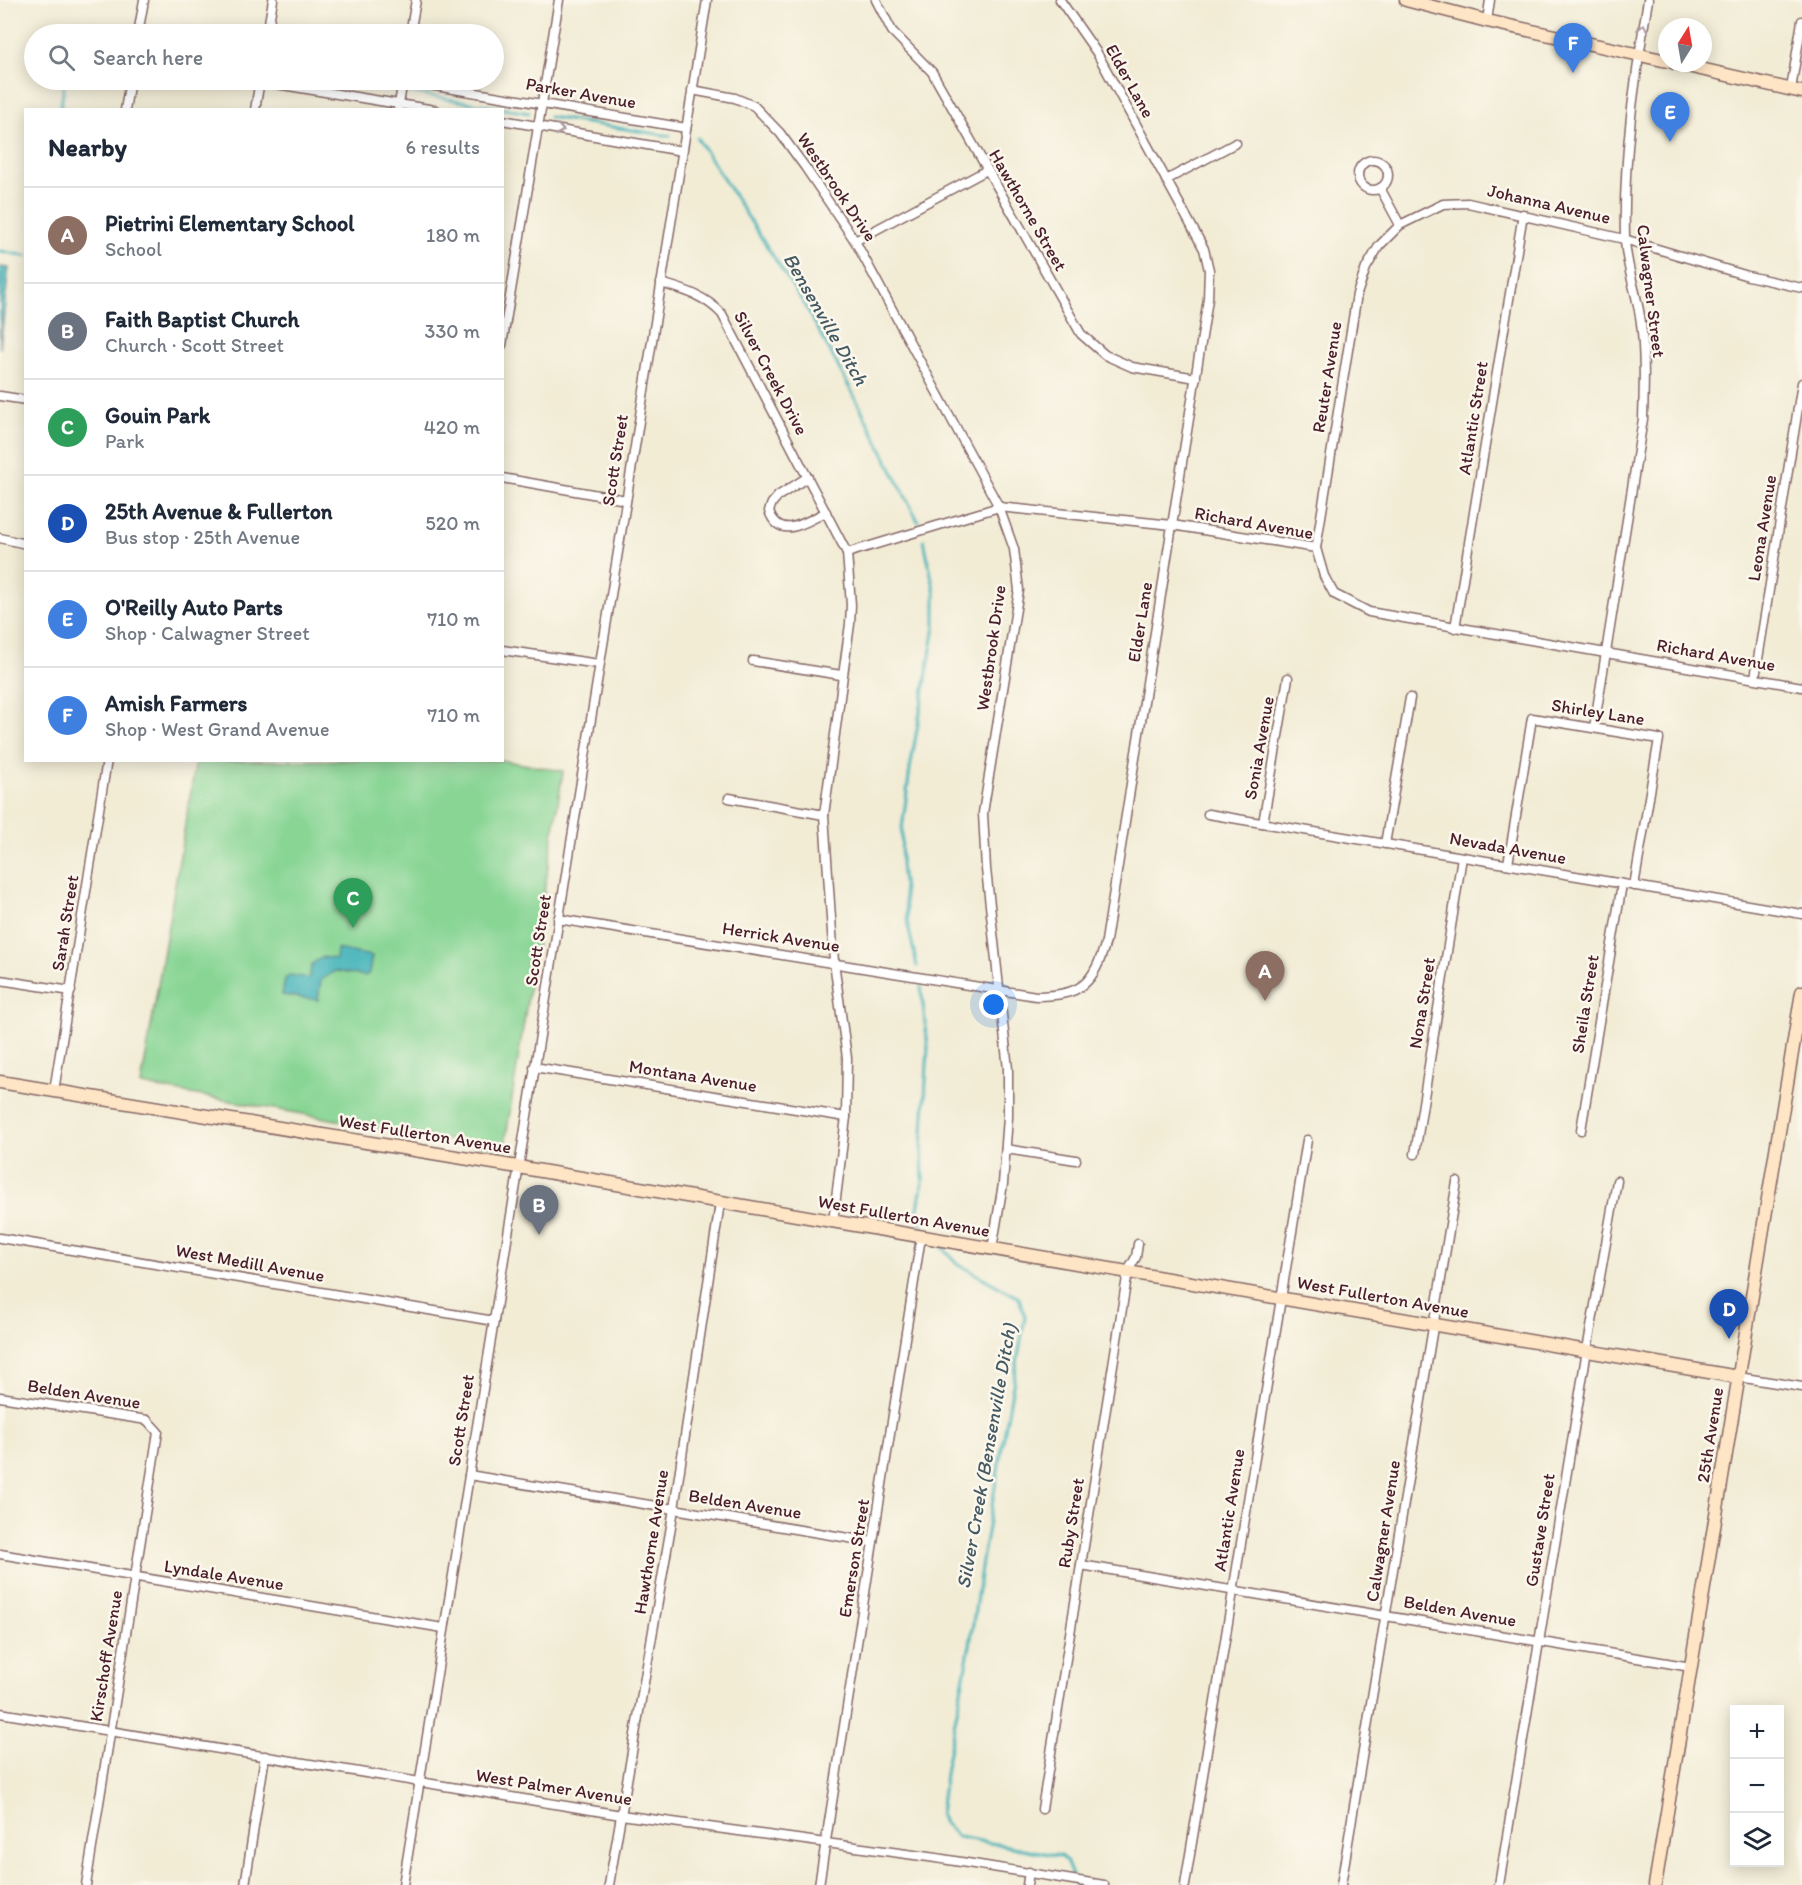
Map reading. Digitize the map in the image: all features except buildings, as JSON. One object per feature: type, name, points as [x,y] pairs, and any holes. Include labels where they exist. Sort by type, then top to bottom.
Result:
[{"type":"street","points":[[140,24],[144,0]]},
{"type":"street","points":[[269,24],[273,0]]},
{"type":"street","points":[[412,24],[416,0]]},
{"type":"street","points":[[504,333],[559,0]]},
{"type":"street","name":"Scott Street","points":[[403,1885],[707,0]]},
{"type":"street","name":"Hawthorne Street","points":[[876,0],[892,31],[932,72],[1081,334],[1105,355],[1132,367],[1196,378]]},
{"type":"street","name":"Elder Lane","points":[[999,990],[1036,996],[1065,994],[1078,989],[1088,981],[1100,962],[1106,941],[1208,299],[1209,270],[1204,249],[1097,52],[1060,0]]},
{"type":"street","points":[[1406,0],[1658,60]]},
{"type":"street","points":[[1487,21],[1490,0]]},
{"type":"street","name":"Calwagner Street","points":[[1594,728],[1643,419],[1644,372],[1641,322],[1624,239],[1626,165],[1648,0]]},
{"type":"street","points":[[1712,71],[1797,90],[1802,21]]},
{"type":"street","points":[[125,108],[128,90]]},
{"type":"street","points":[[255,108],[256,90]]},
{"type":"street","points":[[310,90],[399,107],[402,90]]},
{"type":"street","name":"Parker Avenue","points":[[463,90],[686,128]]},
{"type":"street","name":"Westbrook Drive","points":[[692,90],[746,101],[759,110],[805,166],[855,241],[999,507],[1014,549],[1019,590],[983,813],[986,869],[1008,1069],[1008,1117],[1003,1184],[992,1249]]},
{"type":"street","points":[[504,120],[682,151]]},
{"type":"street","points":[[1166,180],[1236,144]]},
{"type":"street","points":[[855,241],[987,170]]},
{"type":"street","points":[[1380,188],[1400,225]]},
{"type":"street","name":"Johanna Avenue","points":[[1400,225],[1443,204],[1468,202],[1624,239],[1731,272],[1802,288]]},
{"type":"street","name":"Atlantic Street","points":[[1455,628],[1523,214]]},
{"type":"street","name":"Reuter Avenue","points":[[1316,548],[1357,294],[1366,268],[1380,246],[1400,225]]},
{"type":"street","name":"Silver Creek Drive","points":[[661,283],[700,296],[722,314],[847,554],[851,605],[824,815],[834,962],[847,1058],[846,1117],[833,1222]]},
{"type":"street","name":"Leona Avenue","points":[[1755,678],[1802,383]]},
{"type":"street","points":[[0,396],[24,400]]},
{"type":"street","points":[[808,477],[775,498],[769,511],[772,518],[783,527],[793,528],[826,512]]},
{"type":"street","points":[[504,478],[626,500]]},
{"type":"street","name":"Richard Avenue","points":[[847,554],[999,507],[1172,525],[1316,548],[1324,576],[1334,594],[1368,612],[1802,687]]},
{"type":"street","points":[[0,538],[24,544]]},
{"type":"street","points":[[504,650],[599,664]]},
{"type":"street","points":[[753,661],[841,675]]},
{"type":"street","name":"Sonia Avenue","points":[[1263,823],[1288,678]]},
{"type":"street","points":[[1384,844],[1410,698]]},
{"type":"street","name":"Shirley Lane","points":[[1508,864],[1532,718],[1659,739],[1634,886]]},
{"type":"street","name":"Sarah Street","points":[[54,1091],[107,762]]},
{"type":"street","points":[[729,798],[824,815]]},
{"type":"street","name":"Nevada Avenue","points":[[1208,814],[1802,914]]},
{"type":"street","name":"Nona Street","points":[[1414,1154],[1462,857]]},
{"type":"street","name":"Sheila Street","points":[[1581,1130],[1622,884]]},
{"type":"street","name":"Herrick Avenue","points":[[558,919],[999,990]]},
{"type":"street","points":[[0,980],[71,991]]},
{"type":"street","name":"25th Avenue","points":[[1655,1885],[1802,992]]},
{"type":"street","name":"Montana Avenue","points":[[534,1066],[846,1117]]},
{"type":"street","name":"West Fullerton Avenue","points":[[0,1082],[518,1167],[1802,1387]]},
{"type":"street","name":"Atlantic Avenue","points":[[1185,1885],[1307,1140]]},
{"type":"street","points":[[1006,1149],[1076,1160]]},
{"type":"street","name":"Gustave Street","points":[[1499,1885],[1538,1641],[1617,1181]]},
{"type":"street","name":"Calwagner Avenue","points":[[1341,1885],[1457,1182]]},
{"type":"street","name":"Hawthorne Avenue","points":[[609,1885],[674,1509],[720,1203]]},
{"type":"street","name":"Emerson Street","points":[[819,1885],[922,1237]]},
{"type":"street","name":"West Medill Avenue","points":[[0,1238],[494,1321]]},
{"type":"street","name":"Ruby Street","points":[[1042,1809],[1128,1271],[1136,1257],[1138,1244]]},
{"type":"street","name":"Belden Avenue","points":[[0,1397],[147,1420],[158,1432]]},
{"type":"street","name":"Kirschoff Avenue","points":[[86,1885],[158,1432]]},
{"type":"street","name":"Belden Avenue","points":[[469,1475],[873,1542]]},
{"type":"street","name":"Lyndale Avenue","points":[[0,1554],[443,1628]]},
{"type":"street","name":"Belden Avenue","points":[[1081,1565],[1691,1667]]},
{"type":"street","name":"West Palmer Avenue","points":[[0,1713],[621,1815],[1029,1872],[1104,1885]]},
{"type":"street","points":[[245,1885],[265,1756]]},
{"type":"street","points":[[1027,1885],[1029,1872]]},
{"type":"green space","points":[[504,761],[563,771],[504,1150],[141,1085],[196,762]]},
{"type":"water","points":[[0,267],[9,268],[0,349]]},
{"type":"water","points":[[337,949],[372,956],[369,973],[365,976],[335,971],[321,980],[318,1000],[282,995],[285,979],[290,975],[309,978],[312,964],[322,957],[336,959]]},
{"type":"waterway","name":"Bensenville Ditch","points":[[60,108],[63,90]]},
{"type":"waterway","name":"Bensenville Ditch","points":[[408,92],[500,108]]},
{"type":"waterway","name":"Bensenville Ditch","points":[[504,109],[529,113]]},
{"type":"waterway","name":"Bensenville Ditch","points":[[549,117],[670,136]]},
{"type":"waterway","name":"Bensenville Ditch","points":[[697,138],[806,307],[918,521]]},
{"type":"waterway","name":"Bensenville Ditch","points":[[0,251],[24,256]]},
{"type":"waterway","name":"Bensenville Ditch","points":[[917,966],[908,925],[901,865],[902,829],[910,769],[935,627],[935,594],[924,540]]},
{"type":"waterway","name":"Silver Creek (Bensenville Ditch)","points":[[921,987],[928,1047],[922,1149],[923,1180],[917,1215],[921,1225],[928,1233]]},
{"type":"waterway","name":"Silver Creek (Bensenville Ditch)","points":[[939,1244],[958,1264],[1019,1298],[1025,1317],[982,1561],[970,1645],[946,1767],[940,1814],[944,1823],[958,1837],[1060,1856],[1066,1861],[1076,1885]]},
{"type":"place","name":"Amish Farmers","points":[[1573,73]]},
{"type":"place","name":"O'Reilly Auto Parts","points":[[1670,142]]},
{"type":"place","name":"Gouin Park","points":[[353,928]]},
{"type":"place","name":"Pietrini Elementary School","points":[[1265,1001]]},
{"type":"place","name":"Faith Baptist Church","points":[[539,1235]]},
{"type":"place","name":"25th Avenue & Fullerton","points":[[1729,1339]]}]
